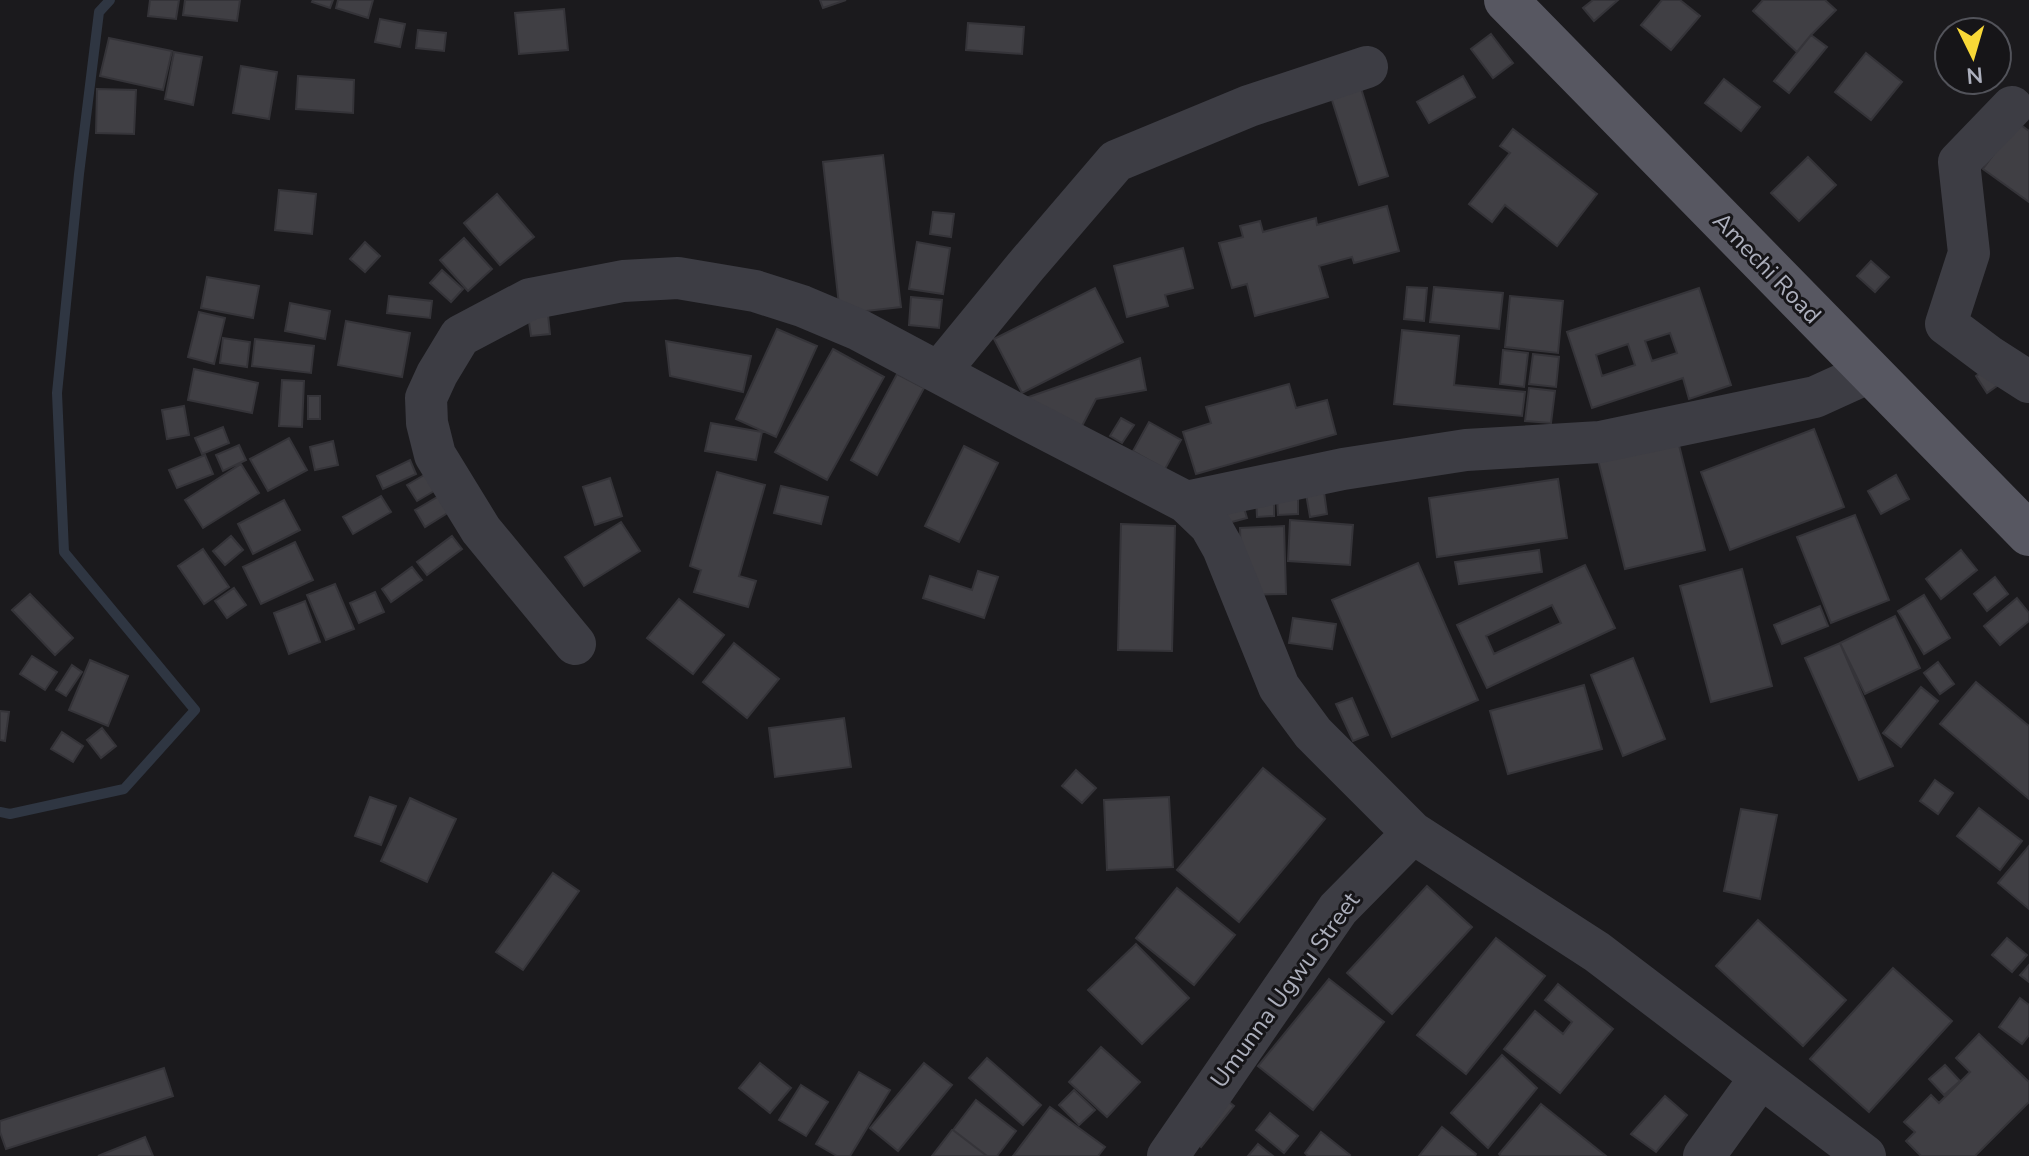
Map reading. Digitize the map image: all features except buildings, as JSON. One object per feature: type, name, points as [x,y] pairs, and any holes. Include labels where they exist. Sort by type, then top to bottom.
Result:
[{"type":"main road","name":"Amechi Road","points":[[1506,0],[2029,534]]},
{"type":"street","points":[[939,372],[1116,161],[1249,106],[1367,67]]},
{"type":"street","points":[[2012,107],[1959,162],[1969,253],[1946,324],[2029,382]]},
{"type":"street","points":[[575,644],[481,530],[435,455],[427,423],[426,398],[460,336],[530,299],[623,281],[678,278],[755,291],[802,306],[859,330],[1186,502],[1210,525],[1223,548],[1279,687],[1313,733],[1413,833],[1597,952],[1865,1156]]},
{"type":"street","points":[[1186,502],[1343,469],[1466,450],[1600,442],[1815,397],[1870,372]]},
{"type":"street","name":"Umunna Ugwu Street","points":[[1168,1156],[1338,909],[1413,833]]},
{"type":"street","points":[[1704,1156],[1761,1077]]},
{"type":"waterway","points":[[0,812],[10,814],[124,789],[195,710],[64,552],[57,393],[99,12],[110,0]]}]
